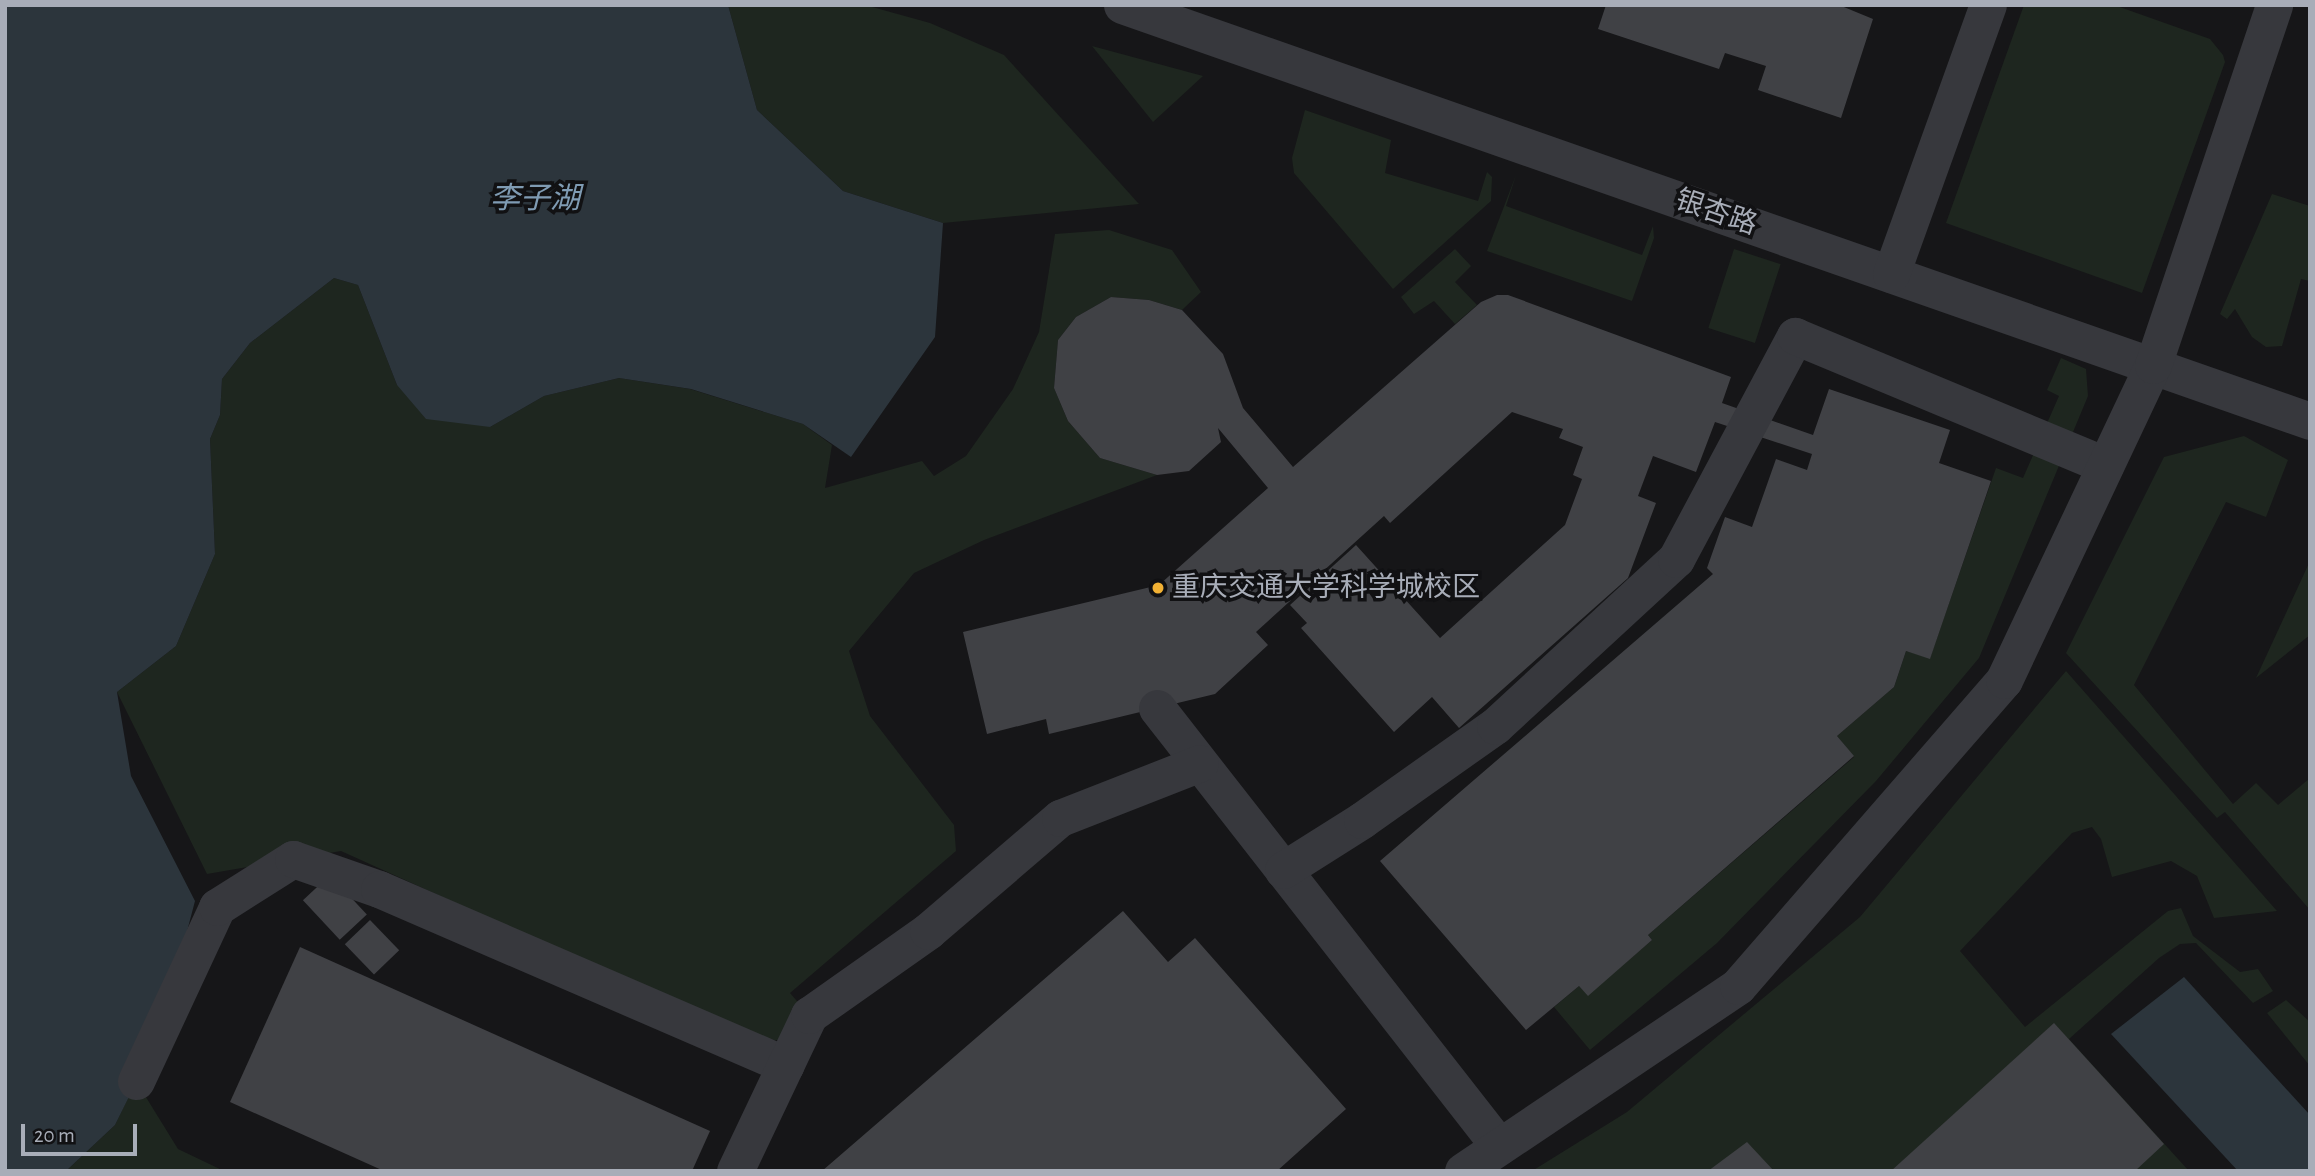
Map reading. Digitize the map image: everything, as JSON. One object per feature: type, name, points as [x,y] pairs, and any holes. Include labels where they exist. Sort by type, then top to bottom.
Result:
[{"type":"street","name":"银杏路","points":[[1122,5],[2310,421]]},
{"type":"street","points":[[1891,274],[1987,5]]},
{"type":"street","points":[[1463,1171],[1738,986],[2004,680],[2153,365],[2274,5]]},
{"type":"street","points":[[1283,870],[1494,726],[1676,559],[1795,337],[2105,465]]},
{"type":"street","points":[[1157,708],[1499,1146]]},
{"type":"street","points":[[735,1171],[809,1015],[928,931],[1060,818],[1200,763]]},
{"type":"street","points":[[136,1081],[217,907],[293,859],[379,889],[785,1065]]},
{"type":"shaded area","points":[[728,5],[865,5],[930,23],[1004,55],[1139,204],[943,223],[843,191],[757,110]]},
{"type":"shaded area","points":[[2024,5],[2114,5],[2210,39],[2223,55],[2225,62],[2142,293],[1946,223]]},
{"type":"shaded area","points":[[1092,46],[1203,76],[1153,122]]},
{"type":"shaded area","points":[[1305,110],[1391,140],[1385,173],[1478,201],[1487,172],[1492,177],[1491,201],[1393,289],[1294,173],[1292,158]]},
{"type":"shaded area","points":[[1516,175],[1506,206],[1642,255],[1653,226],[1654,238],[1632,301],[1487,251]]},
{"type":"shaded area","points":[[2272,194],[2310,206],[2310,281],[2301,279],[2282,346],[2266,347],[2252,337],[2235,309],[2227,319],[2220,314]]},
{"type":"shaded area","points":[[1109,230],[1172,250],[1201,292],[1182,310],[1149,300],[1111,297],[1076,317],[1058,340],[1054,388],[1068,421],[1100,458],[1157,475],[984,540],[914,573],[849,651],[870,716],[954,825],[956,851],[790,993],[809,1015],[785,1041],[754,1038],[341,851],[207,874],[117,692],[176,646],[215,554],[210,439],[220,415],[222,379],[250,343],[334,278],[358,285],[397,385],[490,427],[544,396],[619,378],[690,389],[803,424],[832,445],[825,488],[922,461],[934,476],[966,456],[1013,389],[1039,332],[1055,234]]},
{"type":"shaded area","points":[[1455,249],[1471,266],[1455,282],[1477,305],[1455,324],[1434,301],[1414,314],[1401,297]]},
{"type":"shaded area","points":[[1734,249],[1781,264],[1755,343],[1708,328]]},
{"type":"shaded area","points":[[2061,358],[2086,369],[2088,396],[1979,658],[1876,781],[1717,943],[1590,1050],[1554,1007],[1579,986],[1588,995],[1652,940],[1648,935],[1854,757],[1837,736],[1894,687],[1906,651],[1930,658],[1996,468],[2023,478],[2059,396],[2047,390]]},
{"type":"shaded area","points":[[2244,436],[2288,460],[2266,517],[2226,502],[2134,685],[2233,804],[2256,783],[2278,805],[2310,778],[2310,910],[2225,812],[2217,818],[2066,653],[2164,457]]},
{"type":"shaded area","points":[[2310,561],[2310,635],[2256,678]]},
{"type":"shaded area","points":[[2066,671],[2277,911],[2214,918],[2197,876],[2171,861],[2112,877],[2101,839],[2092,827],[2072,833],[1960,951],[2025,1027],[2168,911],[2181,908],[2193,936],[2240,972],[2258,969],[2273,991],[2253,1003],[2196,943],[2180,944],[2159,958],[2069,1039],[2189,1171],[1532,1171],[1627,1112],[1860,917]]},
{"type":"shaded area","points":[[2286,1000],[2310,1022],[2310,1066],[2267,1013]]},
{"type":"shaded area","points":[[136,1081],[178,1149],[224,1171],[66,1171],[115,1125]]},
{"type":"water","name":"李子湖","points":[[5,5],[728,5],[757,110],[843,191],[943,223],[935,337],[851,457],[803,424],[691,389],[619,378],[544,396],[490,427],[426,419],[397,385],[358,285],[334,278],[250,343],[222,379],[220,415],[210,439],[215,554],[176,646],[117,692],[131,776],[195,901],[160,1034],[115,1125],[66,1171],[5,1171]]},
{"type":"water","points":[[2184,977],[2310,1115],[2310,1171],[2238,1171],[2111,1034]]},
{"type":"building","points":[[1606,5],[1839,5],[1873,19],[1841,118],[1758,90],[1766,66],[1725,53],[1719,69],[1598,29]]},
{"type":"building","points":[[1497,295],[1508,295],[1731,377],[1722,403],[1813,435],[1829,389],[1950,430],[1939,463],[1991,481],[1930,659],[1906,651],[1894,687],[1837,736],[1854,756],[1648,935],[1652,940],[1588,996],[1579,986],[1526,1030],[1380,861],[1713,574],[1707,568],[1725,517],[1752,527],[1776,459],[1807,470],[1812,454],[1715,422],[1696,472],[1653,456],[1638,496],[1656,503],[1628,578],[1459,728],[1432,697],[1394,732],[1301,628],[1307,623],[1290,605],[1356,545],[1440,638],[1565,525],[1582,479],[1573,475],[1583,447],[1559,438],[1563,429],[1512,412],[1390,523],[1384,516],[1256,632],[1268,645],[1215,694],[1049,734],[1046,719],[987,734],[963,632],[1159,585],[1268,488],[1218,428],[1221,442],[1189,471],[1157,475],[1100,458],[1068,421],[1054,388],[1058,340],[1076,317],[1111,297],[1149,300],[1182,310],[1223,354],[1243,408],[1293,467],[1481,302]]},
{"type":"building","points":[[330,875],[367,914],[340,940],[303,900]]},
{"type":"building","points":[[1123,911],[1168,962],[1195,938],[1346,1109],[1277,1171],[822,1171]]},
{"type":"building","points":[[370,920],[399,950],[374,975],[345,944]]},
{"type":"building","points":[[300,947],[710,1131],[692,1171],[384,1171],[230,1102]]},
{"type":"building","points":[[2054,1023],[2164,1144],[2135,1171],[1891,1171]]},
{"type":"building","points":[[1747,1142],[1774,1171],[1708,1171]]},
{"type":"place","name":"重庆交通大学科学城校区","points":[[1158,588]]}]
